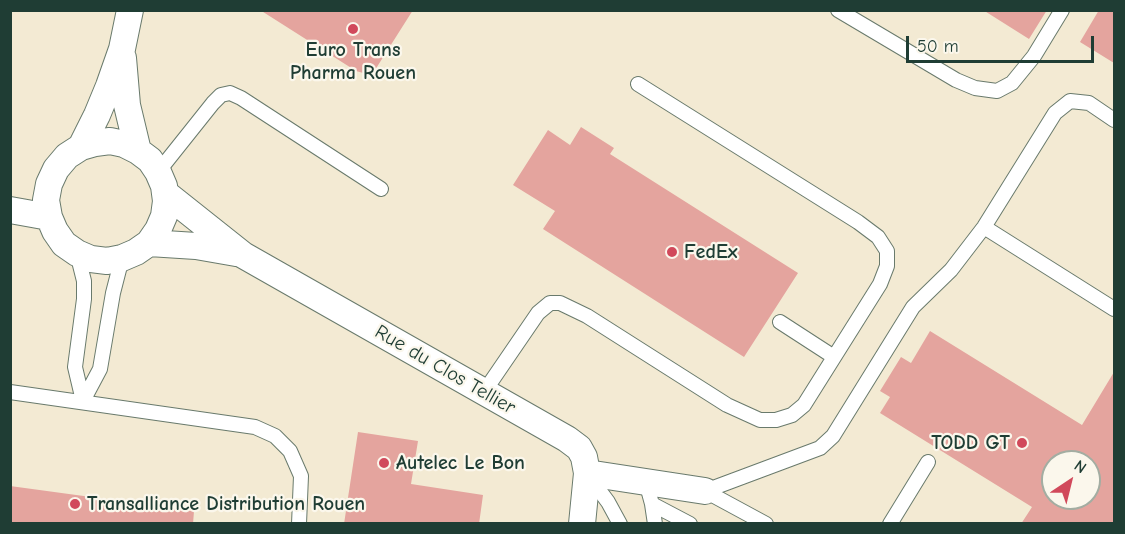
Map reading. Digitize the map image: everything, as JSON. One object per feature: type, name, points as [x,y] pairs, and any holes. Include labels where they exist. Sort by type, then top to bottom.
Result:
[{"type":"street","name":"Rue du Clos Tellier","points":[[81,147],[97,115],[122,49],[130,10]]},
{"type":"street","name":"Rue du Clos Tellier","points":[[122,49],[127,105],[138,151]]},
{"type":"street","name":"Rue du Clos Tellier","points":[[243,255],[196,246],[149,243],[122,258],[107,261],[91,259],[77,253],[64,243],[55,231],[46,201],[49,184],[56,168],[67,156],[81,147],[95,142],[110,141],[124,144],[138,151],[150,160],[161,183],[243,255],[567,439],[579,448],[585,458],[586,472],[582,524]]},
{"type":"street","points":[[149,243],[164,216],[161,183]]},
{"type":"street","points":[[10,210],[49,217]]},
{"type":"street","points":[[586,472],[649,493],[705,491]]},
{"type":"lane","points":[[837,10],[956,80],[975,88],[997,90],[1012,83],[1034,56],[1062,10]]},
{"type":"lane","points":[[484,392],[538,313],[550,303],[560,303],[587,316],[727,405],[759,420],[784,418],[792,415],[804,405],[880,284],[887,266],[887,251],[878,237],[858,222],[638,84]]},
{"type":"lane","points":[[161,183],[213,103],[221,95],[230,93],[251,104],[381,189]]},
{"type":"lane","points":[[705,491],[820,448],[833,436],[913,307],[951,270],[984,226],[1055,113],[1070,101],[1089,103],[1114,120]]},
{"type":"lane","points":[[984,226],[1114,309]]},
{"type":"lane","points":[[77,253],[84,281],[84,299],[75,367],[83,401]]},
{"type":"lane","points":[[83,401],[100,369],[113,293],[122,258]]},
{"type":"lane","points":[[780,322],[834,357]]},
{"type":"lane","points":[[10,392],[255,427],[275,436],[290,451],[301,476],[299,524]]},
{"type":"lane","points":[[890,524],[928,462]]},
{"type":"lane","points":[[586,472],[608,502],[620,524]]},
{"type":"lane","points":[[705,491],[766,524]]},
{"type":"lane","points":[[649,493],[655,524]]},
{"type":"lane","points":[[649,493],[690,524]]},
{"type":"building","points":[[260,10],[413,10],[375,70],[367,74],[356,71]]},
{"type":"building","points":[[983,10],[1047,10],[1029,39]]},
{"type":"building","points":[[1099,10],[1114,10],[1114,63],[1080,42]]},
{"type":"building","name":"FedEx","points":[[581,127],[614,148],[610,154],[798,273],[744,357],[543,229],[555,211],[513,185],[548,130],[570,145]]},
{"type":"building","name":"TODD GT","points":[[930,331],[1082,425],[1114,372],[1114,524],[1021,524],[1032,507],[880,413],[890,397],[880,391],[901,357],[911,363]]},
{"type":"building","name":"Autelec Le Bon","points":[[358,432],[418,441],[411,484],[483,495],[479,524],[344,524]]},
{"type":"building","name":"Transalliance Distribution Rouen","points":[[10,486],[194,511],[193,524],[10,524]]},
{"type":"place","name":"Euro Trans Pharma Rouen","points":[[353,29]]},
{"type":"place","name":"FedEx","points":[[672,252]]},
{"type":"place","name":"TODD GT","points":[[1022,443]]},
{"type":"place","name":"Autelec Le Bon","points":[[384,463]]},
{"type":"place","name":"Transalliance Distribution Rouen","points":[[75,504]]}]
